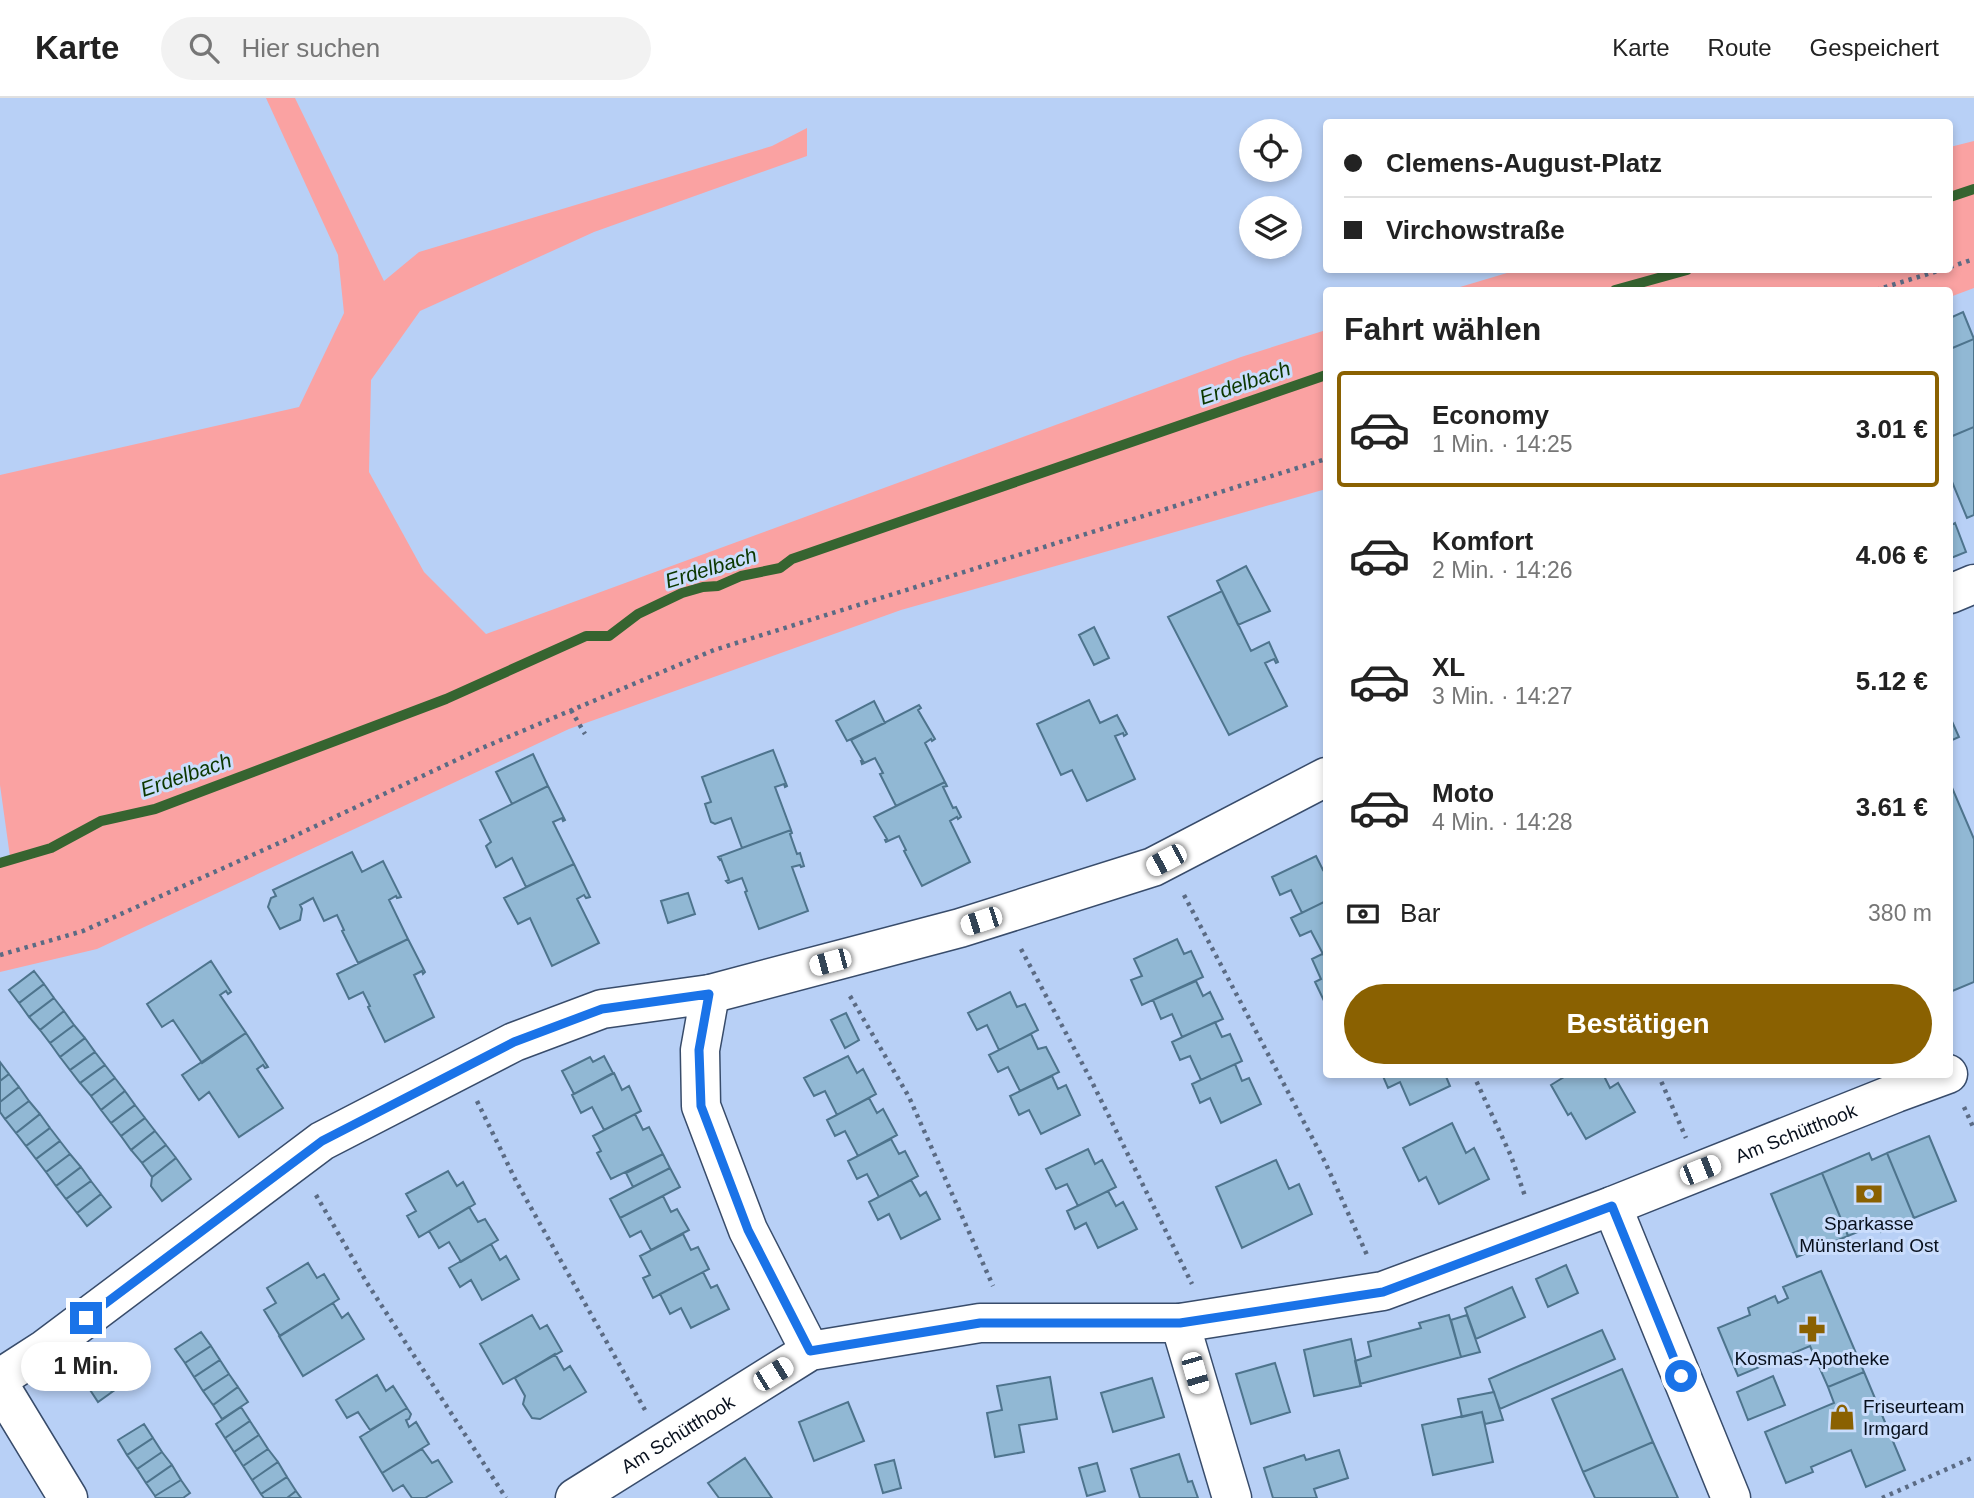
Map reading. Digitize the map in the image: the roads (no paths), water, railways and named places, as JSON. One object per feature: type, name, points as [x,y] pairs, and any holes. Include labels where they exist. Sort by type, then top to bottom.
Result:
[{"type":"street","points":[[1953,593],[1974,584]]},
{"type":"street","points":[[0,1378],[45,1349],[322,1141],[514,1042],[602,1009],[709,994],[960,928],[1153,867],[1323,779]]},
{"type":"street","points":[[709,994],[699,1050],[701,1106],[748,1230],[810,1351]]},
{"type":"street","name":"Am Schütthook","points":[[1953,1072],[1974,1064]]},
{"type":"street","name":"Am Schütthook","points":[[575,1498],[810,1351],[980,1323],[1195,1320],[1383,1292],[1700,1170],[1891,1084],[1926,1078]]},
{"type":"street","points":[[1612,1206],[1731,1498]]},
{"type":"street","points":[[1195,1320],[1232,1498]]},
{"type":"street","points":[[0,1386],[68,1498]]},
{"type":"waterway","name":"Erdelbach","points":[[1953,196],[1974,189]]},
{"type":"waterway","name":"Erdelbach","points":[[1626,287],[1676,273]]},
{"type":"waterway","name":"Erdelbach","points":[[0,863],[51,848],[101,821],[155,809],[446,699],[586,636],[609,636],[638,614],[682,593],[718,586],[741,576],[780,568],[792,559],[1323,376]]},
{"type":"place","name":"Sparkasse Münsterland Ost","points":[[1869,1194]]},
{"type":"place","name":"Kosmas-Apotheke","points":[[1812,1329]]},
{"type":"place","name":"Friseurteam Irmgard","points":[[1842,1417]]}]
